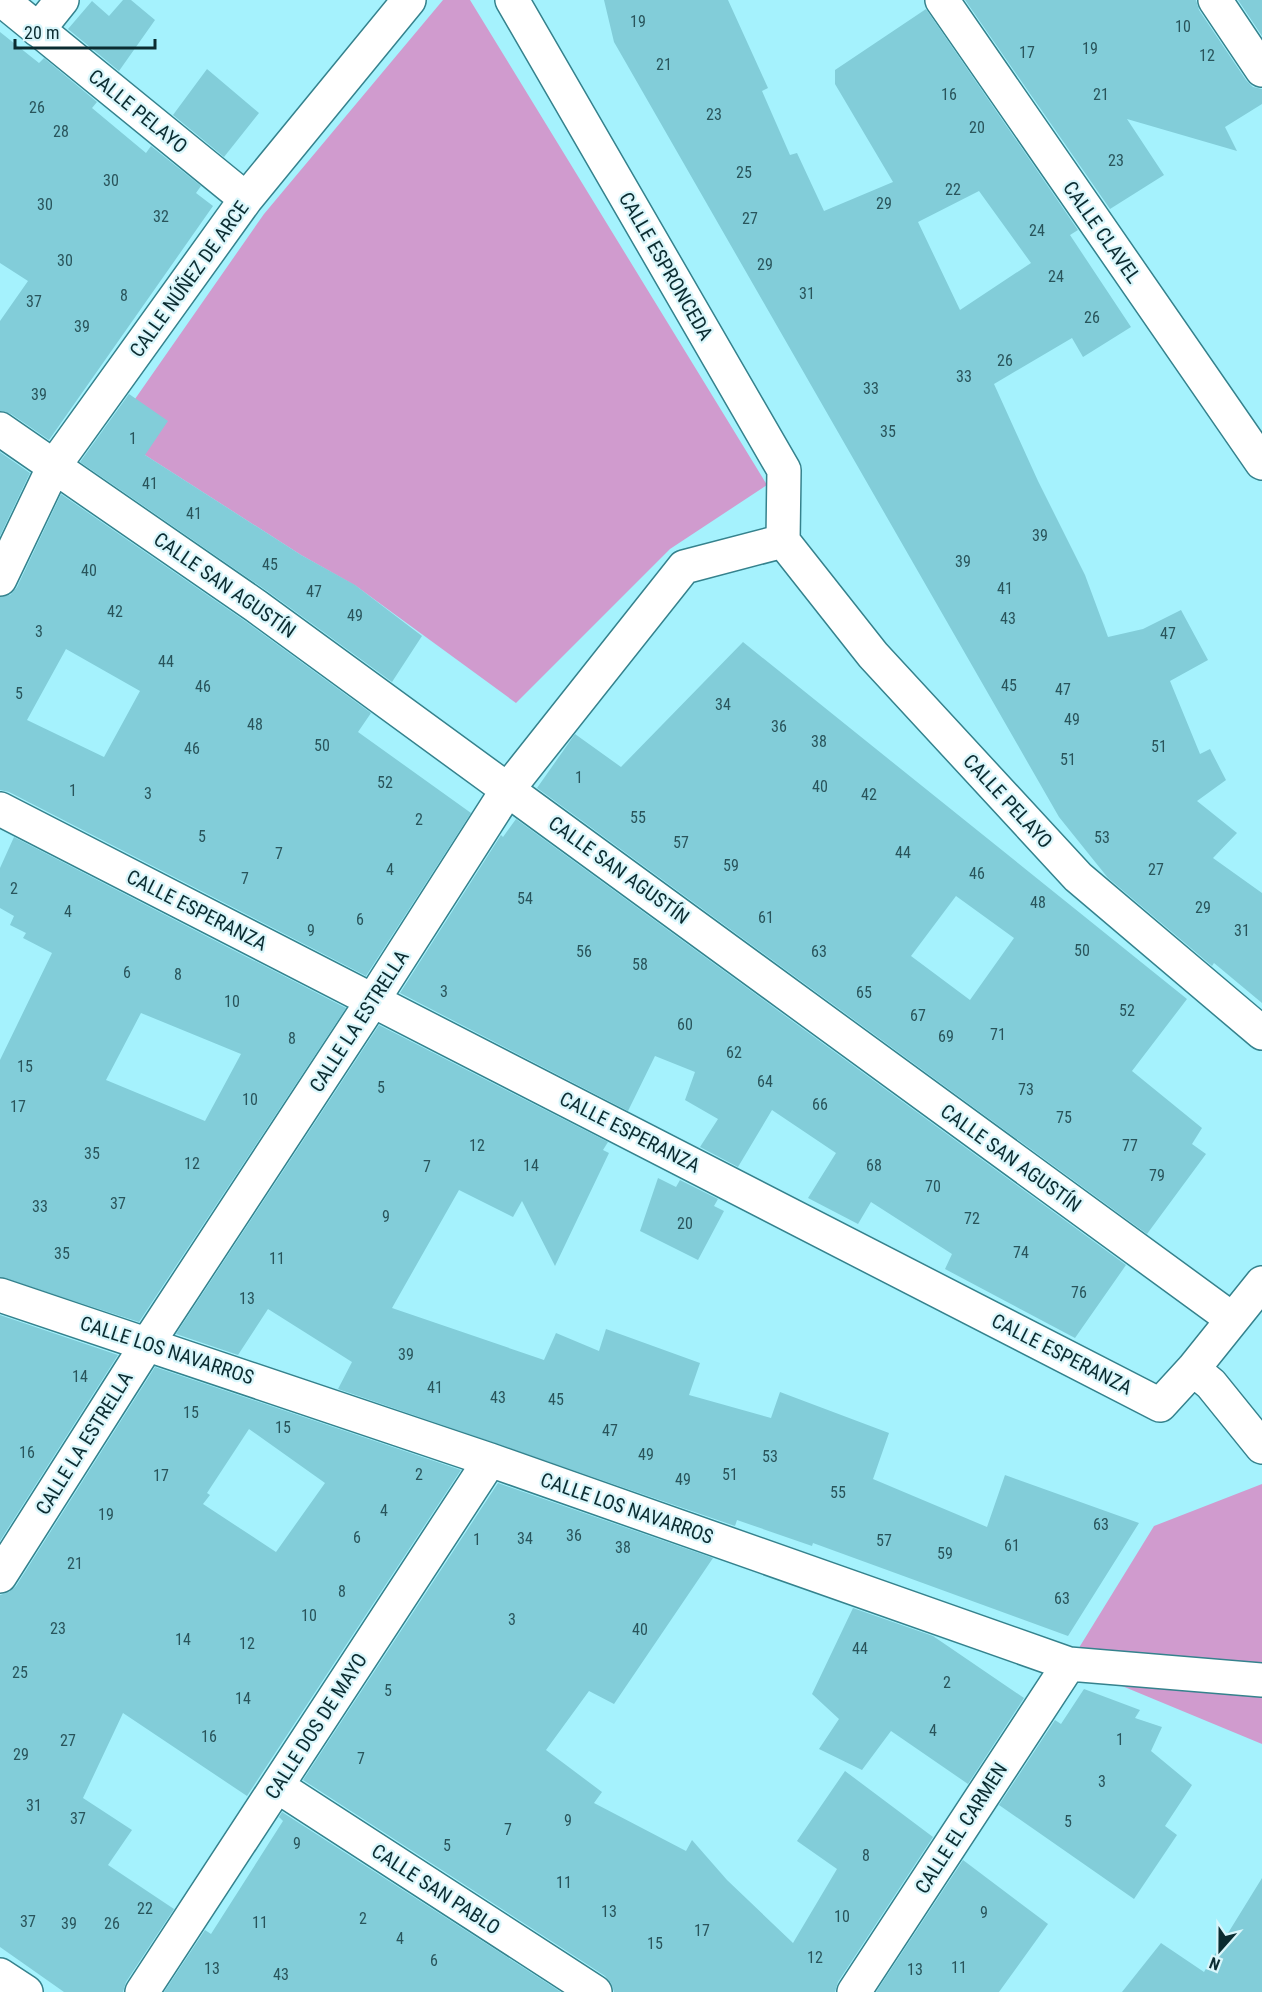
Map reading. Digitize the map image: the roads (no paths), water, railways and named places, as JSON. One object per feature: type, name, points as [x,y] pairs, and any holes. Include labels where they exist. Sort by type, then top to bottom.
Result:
[{"type":"street","name":"CALLE PELAYO","points":[[2,0],[246,199]]},
{"type":"street","points":[[38,30],[62,0]]},
{"type":"street","name":"CALLE NÚÑEZ DE ARCE","points":[[0,579],[54,466],[246,199],[409,0]]},
{"type":"street","name":"CALLE ESPRONCEDA","points":[[512,0],[784,470],[783,541]]},
{"type":"street","name":"CALLE CLAVEL","points":[[942,0],[1262,463]]},
{"type":"street","points":[[1215,0],[1262,70]]},
{"type":"street","name":"CALLE SAN AGUSTÍN","points":[[0,429],[256,606],[1232,1319]]},
{"type":"street","name":"CALLE PELAYO","points":[[783,541],[873,655],[1078,877],[1259,1023]]},
{"type":"street","name":"CALLE LA ESTRELLA","points":[[0,1576],[148,1343],[508,789],[684,567],[783,541]]},
{"type":"street","name":"CALLE ESPERANZA","points":[[0,809],[1160,1405],[1193,1369],[1232,1319]]},
{"type":"street","points":[[1232,1319],[1262,1283]]},
{"type":"street","name":"CALLE LOS NAVARROS","points":[[0,1295],[490,1460],[1069,1664],[1262,1680]]},
{"type":"street","points":[[1193,1369],[1211,1384],[1262,1448]]},
{"type":"street","name":"CALLE DOS DE MAYO","points":[[142,1992],[490,1460]]},
{"type":"street","name":"CALLE EL CARMEN","points":[[854,1992],[1069,1664]]},
{"type":"street","name":"CALLE SAN PABLO","points":[[277,1786],[595,1992]]},
{"type":"street","points":[[0,1975],[26,1992]]}]
